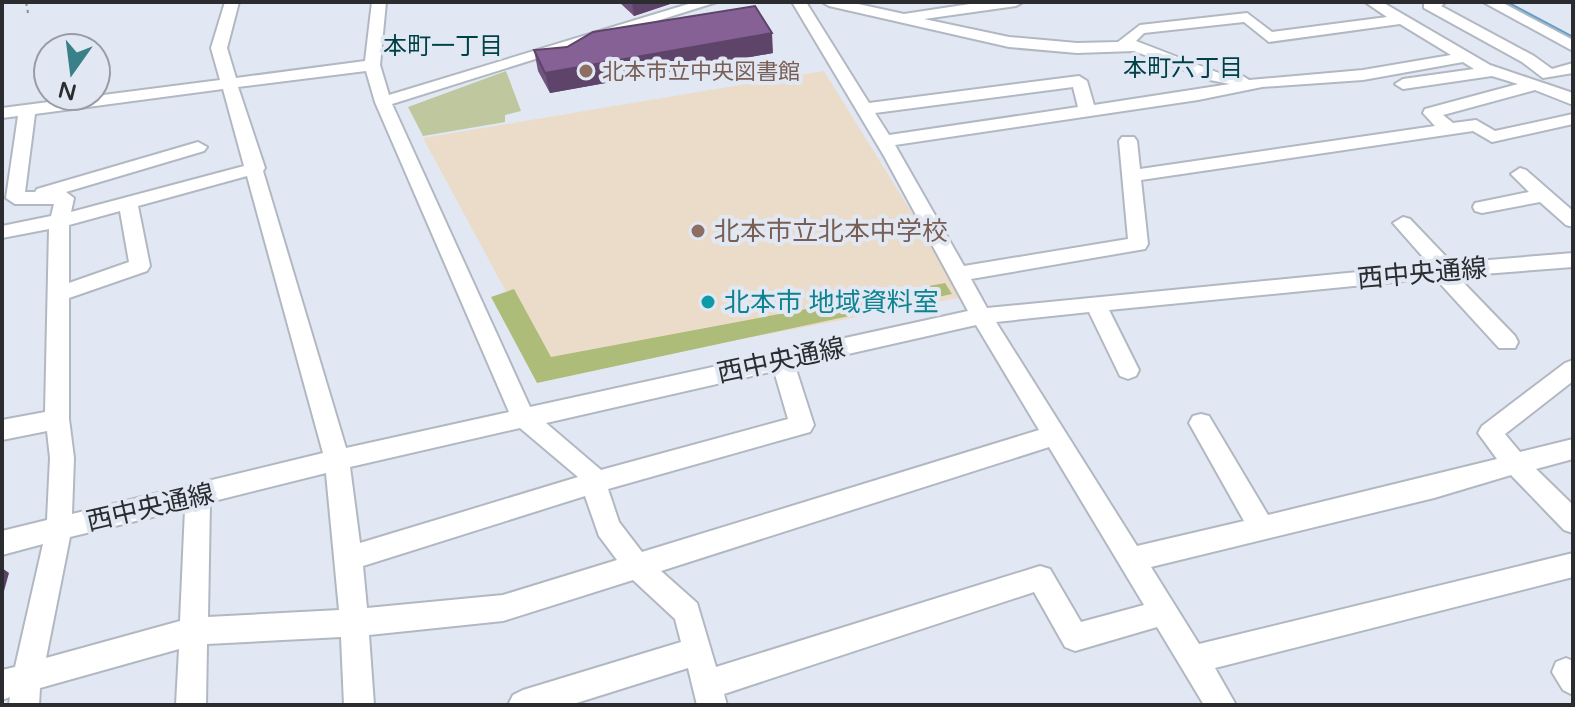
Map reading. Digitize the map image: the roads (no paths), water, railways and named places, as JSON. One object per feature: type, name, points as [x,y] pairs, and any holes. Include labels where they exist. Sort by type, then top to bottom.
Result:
[{"type":"street","points":[[232,2],[219,48],[256,168],[337,460],[359,705]]},
{"type":"street","points":[[379,2],[372,65],[383,102],[523,417],[590,472],[608,528],[637,566],[687,612],[709,695],[1040,578],[1075,637],[1165,612]]},
{"type":"street","points":[[383,102],[705,2]]},
{"type":"street","points":[[799,2],[884,141],[981,316],[1221,705]]},
{"type":"street","points":[[829,2],[1009,42],[1077,48],[1136,46],[1216,77],[1262,82]]},
{"type":"street","points":[[897,18],[942,6],[1016,2]]},
{"type":"street","points":[[1372,2],[1494,71],[1537,84],[1573,100]]},
{"type":"street","points":[[1439,2],[1429,5],[1528,59],[1549,75],[1573,68]]},
{"type":"street","points":[[1490,2],[1573,46]]},
{"type":"street","points":[[1123,46],[1140,29],[1247,17],[1269,37],[1400,20]]},
{"type":"street","points":[[884,141],[1088,112],[1262,82],[1363,75],[1466,57]]},
{"type":"street","points":[[2,113],[372,65]]},
{"type":"street","points":[[1403,84],[1494,71]]},
{"type":"street","points":[[864,109],[1079,81],[1088,112]]},
{"type":"street","points":[[1448,128],[1431,113],[1537,84]]},
{"type":"street","points":[[18,689],[59,529],[62,458],[57,419],[59,221],[65,198],[15,198],[27,110]]},
{"type":"street","points":[[1132,176],[1448,128],[1476,125],[1492,137],[1573,119]]},
{"type":"street","points":[[958,274],[1138,244],[1128,141]]},
{"type":"street","points":[[27,198],[198,147]]},
{"type":"street","points":[[2,232],[59,221],[256,168]]},
{"type":"street","points":[[1520,174],[1573,221]]},
{"type":"street","points":[[1482,207],[1544,195]]},
{"type":"street","points":[[59,294],[140,266],[128,202]]},
{"type":"street","points":[[1403,223],[1507,342]]},
{"type":"street","name":"西中央通線","points":[[2,543],[198,497],[337,460],[981,316],[1573,260]]},
{"type":"street","points":[[1096,305],[1128,370]]},
{"type":"street","points":[[347,559],[595,482],[802,425],[782,360]]},
{"type":"street","points":[[1573,369],[1490,433],[1515,464],[1573,522]]},
{"type":"street","points":[[2,430],[57,419]]},
{"type":"street","points":[[1201,423],[1262,528]]},
{"type":"street","points":[[18,689],[193,631],[354,623],[503,608],[1055,435]]},
{"type":"street","points":[[1133,559],[1573,449]]},
{"type":"street","points":[[191,705],[198,497]]},
{"type":"street","points":[[1194,659],[1573,565]]},
{"type":"street","points":[[523,705],[698,651]]},
{"type":"waterway","points":[[1505,2],[1573,38]]},
{"type":"place","name":"北本市立中央図書館","points":[[586,71]]},
{"type":"place","name":"北本市立北本中学校","points":[[698,231]]},
{"type":"place","name":"北本市 地域資料室","points":[[708,302]]},
{"type":"district","name":"本町一丁目","points":[[443,46]]},
{"type":"district","name":"本町六丁目","points":[[1183,68]]}]
